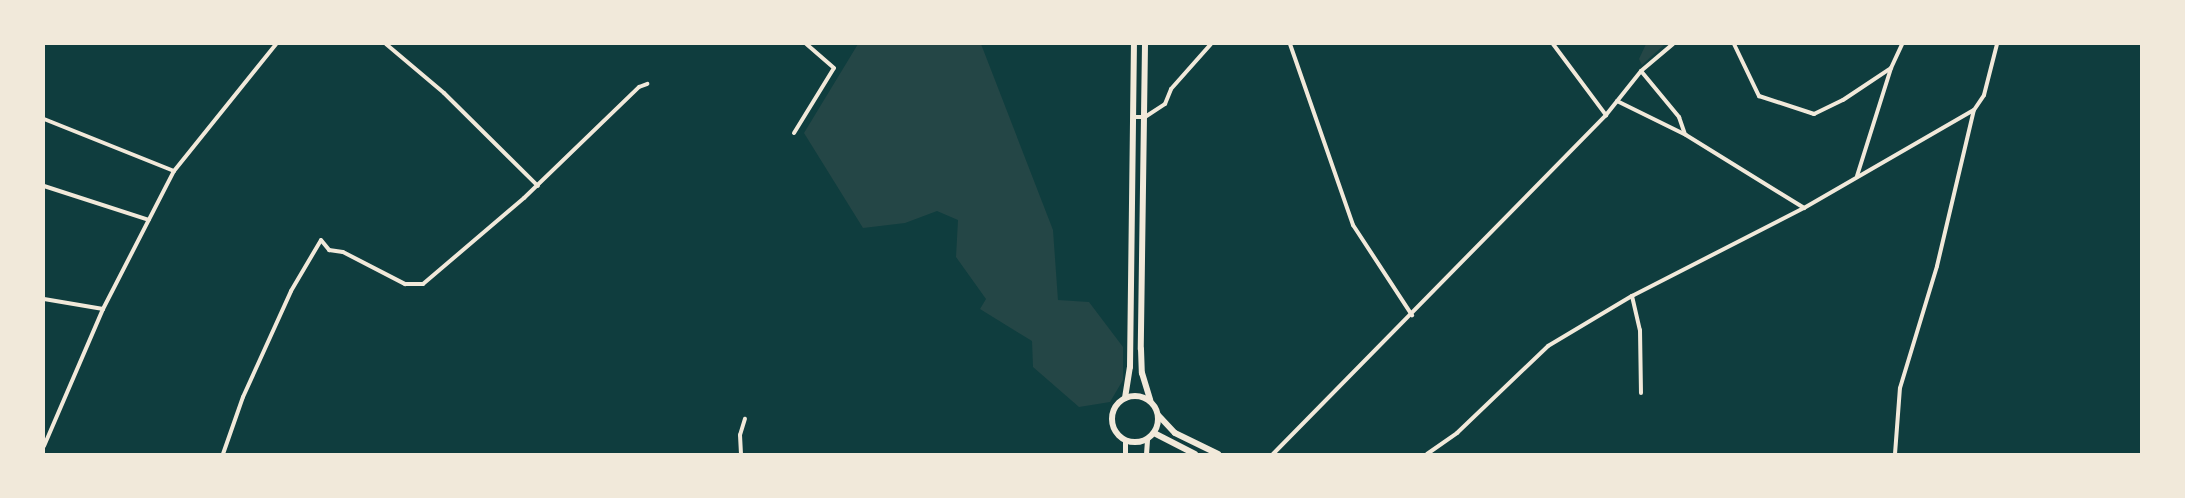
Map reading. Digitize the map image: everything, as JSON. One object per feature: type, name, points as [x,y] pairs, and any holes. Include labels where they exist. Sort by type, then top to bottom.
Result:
[{"type":"highway","points":[[1125,398],[1130,367],[1134,44]]},
{"type":"highway","points":[[1146,44],[1142,373],[1150,400],[1159,416],[1174,433],[1218,454]]},
{"type":"highway","points":[[1150,400],[1134,396],[1118,403],[1112,419],[1113,428],[1125,440],[1147,439],[1154,433],[1159,416]]},
{"type":"highway","points":[[1154,433],[1195,454]]},
{"type":"main road","points":[[1146,454],[1147,439]]},
{"type":"main road","points":[[1125,440],[1125,454]]},
{"type":"street","points":[[44,446],[103,309],[174,171],[276,44]]},
{"type":"street","points":[[386,44],[444,93],[538,186]]},
{"type":"street","points":[[794,133],[834,68],[806,44]]},
{"type":"street","points":[[1133,117],[1145,117],[1165,104],[1171,89],[1211,44]]},
{"type":"street","points":[[1290,44],[1353,225],[1412,315]]},
{"type":"street","points":[[1553,44],[1606,115]]},
{"type":"street","points":[[1273,454],[1606,115],[1641,71],[1673,44]]},
{"type":"street","points":[[1734,44],[1759,96],[1814,114],[1891,68]]},
{"type":"street","points":[[1857,176],[1891,68],[1902,44]]},
{"type":"street","points":[[1895,454],[1900,388],[1937,266],[1974,110],[1984,95],[1997,44]]},
{"type":"street","points":[[1641,71],[1679,117],[1686,135]]},
{"type":"street","points":[[223,454],[243,397],[291,291],[321,240],[329,250],[343,252],[416,286],[428,281],[538,186],[639,87],[647,84]]},
{"type":"street","points":[[1617,101],[1686,135],[1804,208]]},
{"type":"street","points":[[1427,454],[1457,433],[1548,346],[1632,296],[1804,208],[1974,110]]},
{"type":"street","points":[[44,119],[174,171]]},
{"type":"street","points":[[44,186],[149,220]]},
{"type":"street","points":[[1632,296],[1640,330],[1641,393]]},
{"type":"street","points":[[44,299],[103,309]]},
{"type":"street","points":[[741,454],[740,435],[745,419]]},
{"type":"shaded area","points":[[858,44],[981,44],[1053,230],[1058,300],[1089,302],[1123,347],[1123,380],[1110,402],[1079,407],[1033,367],[1032,341],[980,309],[986,299],[956,257],[958,220],[937,211],[905,223],[863,228],[804,133]]},
{"type":"shaded area","points":[[1646,44],[1665,44],[1642,65],[1639,59]]}]
